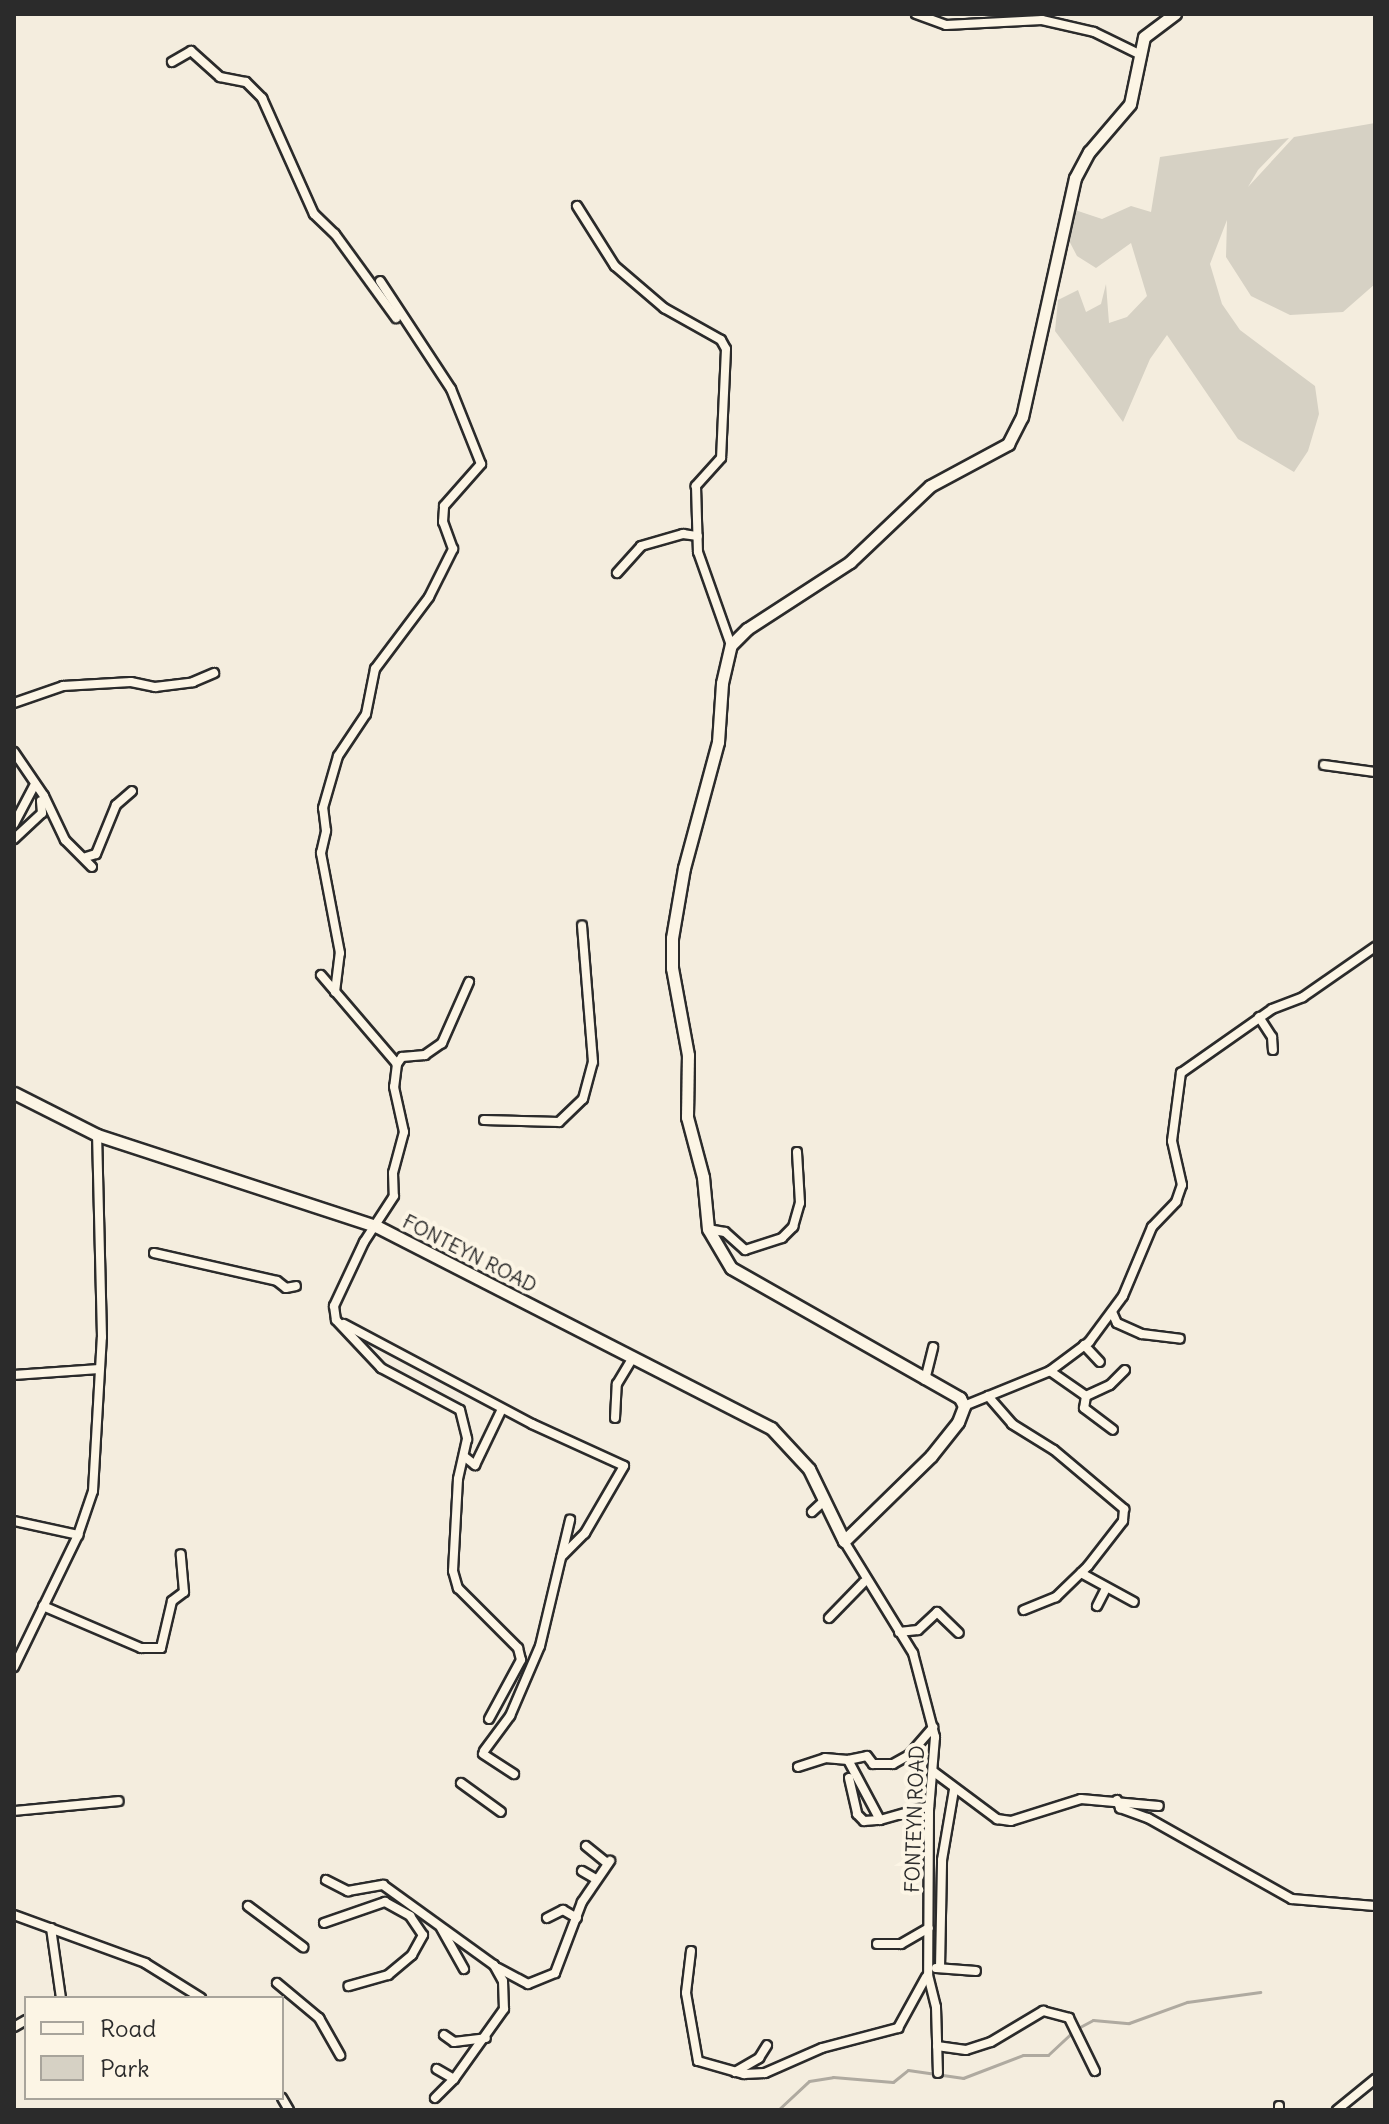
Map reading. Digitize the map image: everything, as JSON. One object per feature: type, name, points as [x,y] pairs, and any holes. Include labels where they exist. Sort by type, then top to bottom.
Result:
[{"type":"street","points":[[916,14],[946,25],[1042,20],[1094,32],[1141,55]]},
{"type":"street","points":[[731,645],[792,597],[858,555],[930,486],[1008,444],[1022,417],[1075,178],[1089,152],[1130,104],[1144,37],[1175,14]]},
{"type":"street","points":[[172,62],[191,51],[220,77],[246,82],[262,98],[314,214],[335,234],[451,389],[481,464],[444,506],[443,522],[453,549],[429,597],[375,669],[366,714],[338,756],[324,803],[321,853],[340,953],[335,992]]},
{"type":"street","points":[[577,206],[615,266],[664,308],[721,340],[726,349],[721,458],[696,486],[698,536],[704,574],[731,645],[718,742],[684,868],[672,938],[672,968],[688,1055],[687,1117],[703,1177],[708,1229],[731,1268],[925,1381],[960,1398],[964,1406]]},
{"type":"street","points":[[380,281],[413,337]]},
{"type":"street","points":[[617,573],[641,546],[683,534],[698,536]]},
{"type":"street","points":[[14,703],[63,686],[131,682],[155,687],[193,682],[214,673]]},
{"type":"street","points":[[14,752],[34,786],[42,813],[14,839]]},
{"type":"street","points":[[1324,765],[1375,772]]},
{"type":"street","points":[[14,824],[34,786]]},
{"type":"street","points":[[34,786],[44,796],[65,840],[86,857],[92,867]]},
{"type":"street","points":[[86,857],[96,854],[116,805],[132,791]]},
{"type":"street","points":[[484,1120],[559,1122],[583,1099],[593,1062],[582,925]]},
{"type":"street","points":[[844,1541],[931,1456],[958,1422],[964,1406],[1050,1371],[1084,1345],[1112,1312],[1152,1227],[1176,1202],[1182,1185],[1172,1141],[1181,1073],[1215,1054],[1259,1017],[1303,997],[1375,947]]},
{"type":"street","points":[[321,975],[397,1064]]},
{"type":"street","points":[[469,982],[442,1043],[425,1055],[402,1057],[397,1064],[394,1087],[404,1132],[393,1173],[394,1196],[334,1306],[336,1320],[381,1368],[460,1410],[465,1457],[458,1479],[453,1571],[458,1588],[518,1648],[521,1660],[489,1719]]},
{"type":"street","points":[[1259,1017],[1272,1037],[1273,1050]]},
{"type":"street","name":"FONTEYN ROAD","points":[[14,1093],[97,1135],[376,1226],[771,1428],[809,1469],[864,1582],[899,1632],[922,1673],[933,1727],[928,1966],[936,2007],[938,2073]]},
{"type":"street","points":[[14,1667],[78,1535],[93,1491],[99,1369],[97,1135]]},
{"type":"street","points":[[708,1229],[725,1232],[745,1250],[782,1238],[793,1227],[800,1203],[797,1152]]},
{"type":"street","points":[[154,1253],[277,1281],[286,1288],[296,1286]]},
{"type":"street","points":[[1112,1312],[1117,1323],[1142,1334],[1180,1339]]},
{"type":"street","points":[[336,1320],[502,1409],[624,1466],[585,1533],[562,1556]]},
{"type":"street","points":[[1084,1345],[1100,1362]]},
{"type":"street","points":[[925,1381],[933,1347]]},
{"type":"street","points":[[615,1418],[617,1384],[632,1359]]},
{"type":"street","points":[[14,1375],[99,1369]]},
{"type":"street","points":[[1086,1396],[1110,1385],[1125,1370]]},
{"type":"street","points":[[1050,1371],[1086,1396]]},
{"type":"street","points":[[988,1396],[1012,1424],[1054,1450],[1124,1509],[1123,1521],[1081,1573],[1056,1597],[1024,1610]]},
{"type":"street","points":[[1086,1396],[1084,1408],[1113,1430]]},
{"type":"street","points":[[465,1457],[475,1465],[502,1409]]},
{"type":"street","points":[[812,1512],[825,1500]]},
{"type":"street","points":[[514,1774],[484,1753],[510,1716],[530,1673],[570,1520]]},
{"type":"street","points":[[14,1521],[78,1535]]},
{"type":"street","points":[[43,1606],[141,1648],[161,1648],[172,1601],[184,1592],[181,1554]]},
{"type":"street","points":[[1081,1573],[1134,1602]]},
{"type":"street","points":[[829,1618],[864,1582]]},
{"type":"street","points":[[1097,1606],[1106,1588]]},
{"type":"street","points":[[899,1632],[918,1630],[937,1612],[959,1633]]},
{"type":"street","points":[[798,1767],[825,1758],[848,1760],[867,1756],[873,1764],[893,1764],[909,1755],[933,1727]]},
{"type":"street","points":[[848,1760],[880,1820]]},
{"type":"street","points":[[934,1772],[954,1790],[997,1819],[1011,1821],[1081,1799],[1159,1806]]},
{"type":"street","points":[[849,1778],[857,1814],[864,1821],[880,1820],[929,1806]]},
{"type":"street","points":[[461,1783],[501,1812]]},
{"type":"street","points":[[940,1968],[942,1860],[954,1790]]},
{"type":"street","points":[[1117,1800],[1120,1808],[1148,1818],[1292,1899],[1375,1906]]},
{"type":"street","points":[[14,1811],[119,1801]]},
{"type":"street","points":[[326,1880],[348,1891],[383,1885],[494,1965],[528,1984],[555,1973],[577,1918],[596,1879],[609,1862],[586,1846]]},
{"type":"street","points":[[582,1871],[596,1879]]},
{"type":"street","points":[[324,1923],[385,1902],[410,1916],[423,1935],[412,1955],[388,1975],[349,1986]]},
{"type":"street","points":[[248,1906],[303,1947]]},
{"type":"street","points":[[547,1918],[563,1910],[577,1918]]},
{"type":"street","points":[[14,1915],[145,1963],[198,1996]]},
{"type":"street","points":[[435,1921],[464,1969]]},
{"type":"street","points":[[51,1928],[61,1996]]},
{"type":"street","points":[[877,1944],[901,1944],[929,1928]]},
{"type":"street","points":[[691,1951],[686,1993],[698,2061],[734,2072],[765,2073],[822,2048],[898,2028],[926,1977]]},
{"type":"street","points":[[435,2098],[486,2038],[504,2009],[506,1993],[494,1965]]},
{"type":"street","points":[[928,1966],[976,1971]]},
{"type":"street","points":[[277,1983],[319,2018],[340,2055]]},
{"type":"street","points":[[937,2046],[966,2050],[991,2042],[1043,2011],[1069,2018],[1095,2071]]},
{"type":"street","points":[[444,2035],[454,2042],[486,2038]]},
{"type":"street","points":[[734,2072],[759,2058],[767,2045]]},
{"type":"street","points":[[437,2069],[454,2079]]},
{"type":"street","points":[[1337,2110],[1375,2079]]},
{"type":"green space","points":[[1375,123],[1375,284],[1343,312],[1290,315],[1251,296],[1226,257],[1227,220],[1210,264],[1222,304],[1240,330],[1315,386],[1319,414],[1308,451],[1294,472],[1238,439],[1167,335],[1150,359],[1123,422],[1055,331],[1058,300],[1078,290],[1086,312],[1101,304],[1106,284],[1109,323],[1127,317],[1147,296],[1131,243],[1096,268],[1077,256],[1066,235],[1075,210],[1102,219],[1131,206],[1151,212],[1160,157],[1289,138],[1258,170],[1248,187],[1294,137]]},
{"type":"waterway","points":[[1078,2028],[1093,2020],[1129,2023],[1187,2002],[1260,1992]]},
{"type":"waterway","points":[[778,2110],[809,2081],[833,2077],[893,2082],[908,2070],[963,2078],[1023,2055],[1048,2055],[1072,2033]]}]
